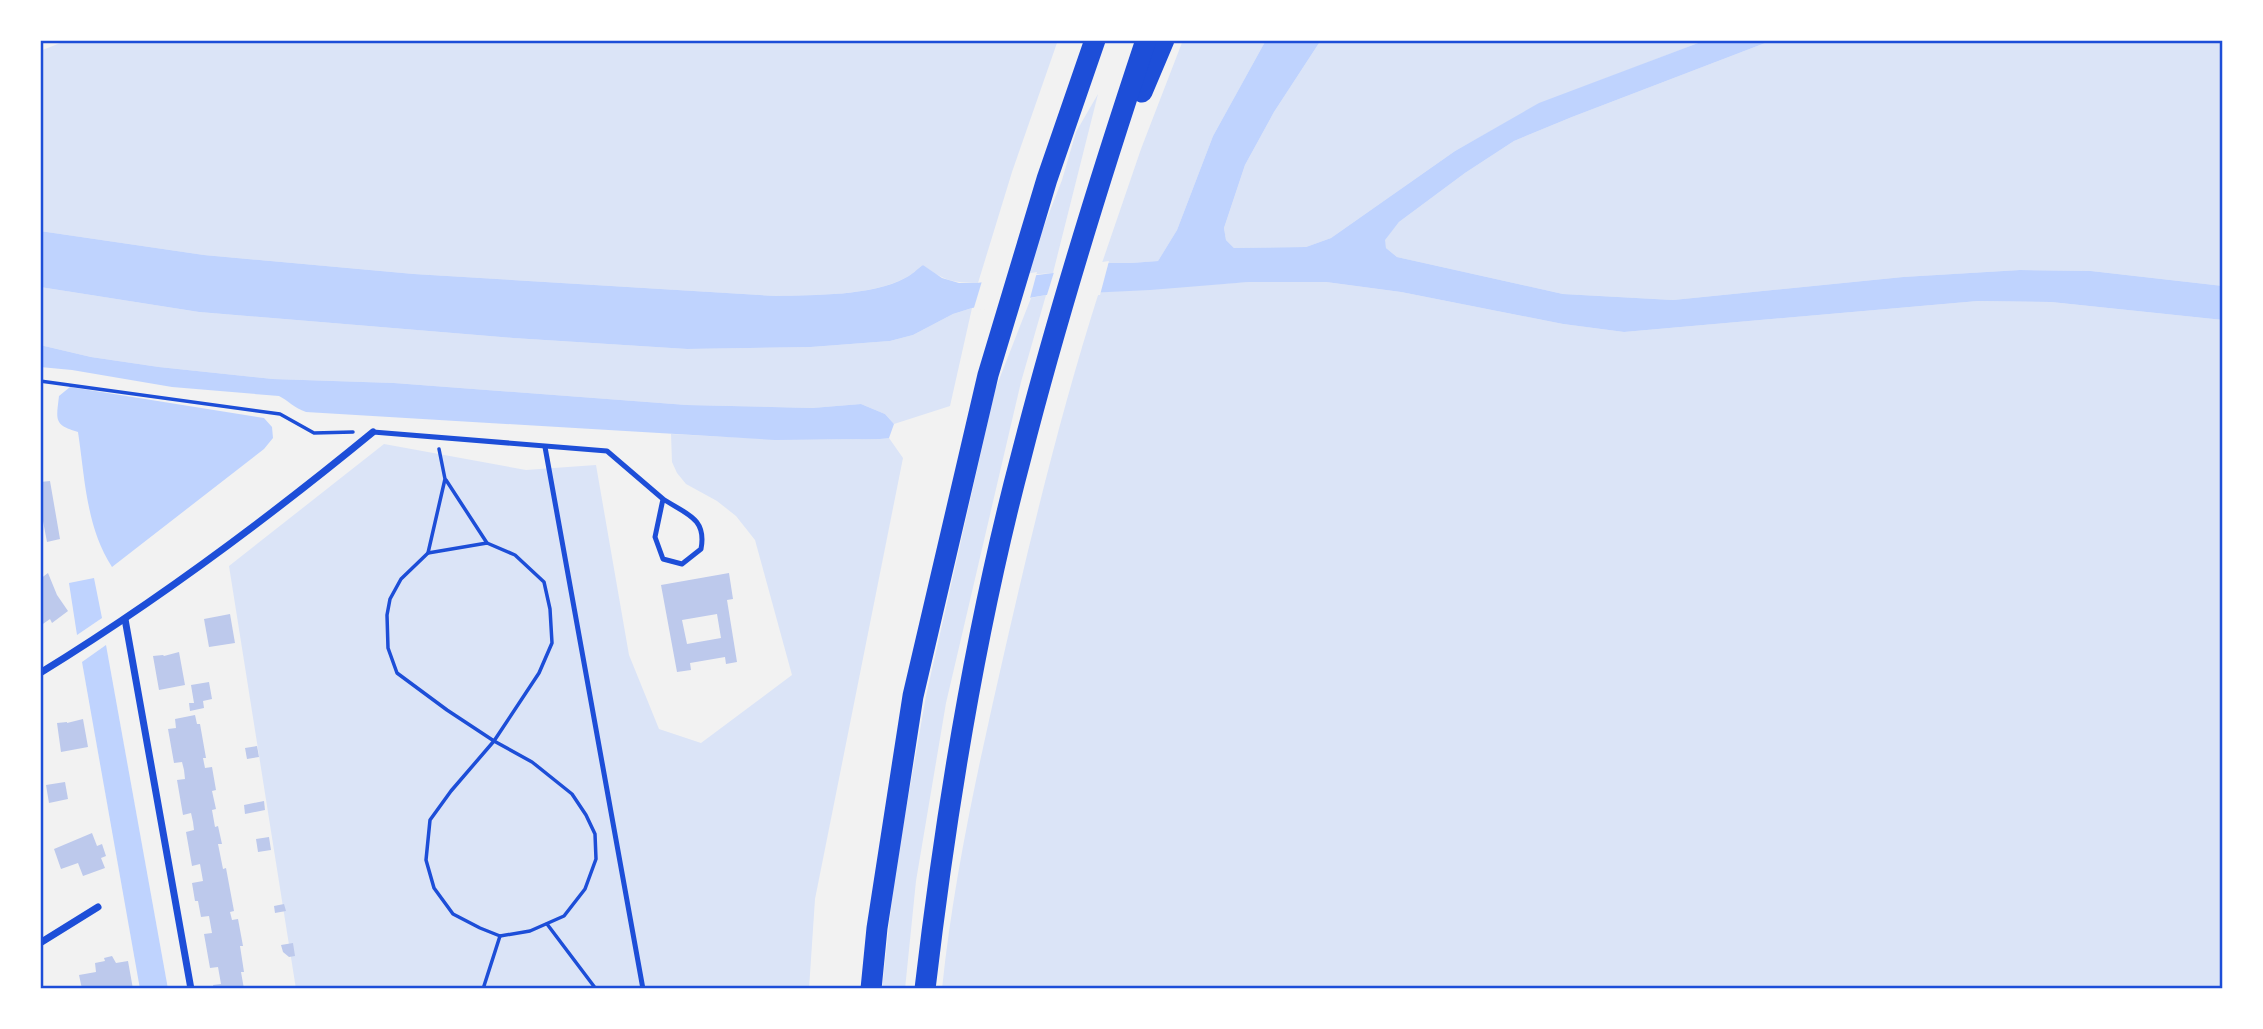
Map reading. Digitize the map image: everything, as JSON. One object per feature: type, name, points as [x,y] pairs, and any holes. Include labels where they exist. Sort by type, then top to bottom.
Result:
[{"type":"highway","points":[[871,989],[877,928],[913,696],[988,375],[1047,179],[1095,40]]},
{"type":"highway","points":[[925,989],[950,806],[971,682],[1020,458],[1100,178],[1146,40]]},
{"type":"highway","points":[[1100,178],[1129,121],[1164,40]]},
{"type":"street","points":[[40,673],[122,621],[272,514],[373,432]]},
{"type":"street","points":[[122,621],[191,989]]},
{"type":"street","points":[[40,943],[98,907]]},
{"type":"lane","points":[[373,432],[607,451],[663,499],[699,522],[704,535],[701,550],[682,564],[663,559],[655,537],[663,499]]},
{"type":"lane","points":[[545,447],[643,989]]},
{"type":"path","points":[[40,381],[280,414],[314,433],[373,432]]},
{"type":"path","points":[[437,437],[445,479],[487,542],[515,555],[544,582],[550,609],[552,643],[539,673],[494,741],[451,790],[430,820],[426,860],[434,888],[453,914],[500,936],[530,931],[564,916],[585,889],[596,859],[595,835],[572,794],[532,762],[494,741],[397,673],[387,648],[390,598],[401,579],[428,553],[445,479]]},
{"type":"path","points":[[428,553],[487,542]]},
{"type":"path","points":[[547,924],[596,989]]},
{"type":"path","points":[[483,989],[500,936]]},
{"type":"shaded area","points":[[68,40],[1058,40],[1012,172],[978,283],[948,280],[923,265],[905,278],[876,288],[842,293],[776,296],[414,274],[204,255],[40,231],[40,51]]},
{"type":"shaded area","points":[[1183,40],[1266,40],[1213,136],[1177,230],[1158,261],[1102,263],[1141,149]]},
{"type":"shaded area","points":[[1321,40],[1706,40],[1539,104],[1455,151],[1331,238],[1306,247],[1234,248],[1226,240],[1224,228],[1245,165],[1274,112]]},
{"type":"shaded area","points":[[1773,40],[2223,40],[2223,286],[2091,271],[2020,270],[1903,277],[1673,300],[1563,294],[1397,257],[1386,248],[1384,240],[1399,222],[1514,141]]},
{"type":"shaded area","points":[[1098,94],[1053,273],[1025,275],[1062,180],[1076,132]]},
{"type":"shaded area","points":[[1249,282],[1326,282],[1401,292],[1563,324],[1624,332],[1978,301],[2051,302],[2223,320],[2223,989],[942,989],[961,859],[996,688],[1049,468],[1099,292]]},
{"type":"shaded area","points":[[40,287],[199,312],[513,338],[687,349],[811,347],[890,341],[913,335],[953,314],[972,308],[950,406],[894,424],[885,414],[861,404],[812,408],[687,405],[394,383],[273,379],[91,357],[40,345]]},
{"type":"shaded area","points":[[1046,295],[1021,382],[946,703],[916,881],[905,989],[882,989],[895,872],[926,696],[995,390],[1031,298]]},
{"type":"shaded area","points":[[671,434],[807,440],[889,438],[903,458],[815,899],[809,989],[296,989],[229,566],[384,444],[526,470],[596,465],[629,655],[659,729],[701,743],[792,675],[755,540],[736,516],[717,501],[686,484],[677,473],[672,462]]},
{"type":"water","points":[[1266,40],[1321,40],[1274,112],[1245,165],[1224,228],[1226,240],[1234,248],[1306,247],[1331,238],[1455,151],[1539,103],[1706,40],[1773,40],[1514,141],[1399,222],[1385,240],[1386,248],[1397,257],[1563,294],[1673,300],[1903,277],[2020,270],[2091,271],[2223,286],[2223,320],[2051,302],[1978,301],[1624,332],[1563,324],[1401,292],[1326,282],[1249,282],[1046,295],[972,308],[953,314],[913,335],[890,341],[811,347],[687,349],[513,338],[199,312],[40,287],[40,231],[204,255],[414,274],[776,296],[842,293],[876,288],[908,277],[923,265],[942,278],[959,283],[977,283],[1053,273],[1102,263],[1158,261],[1177,230],[1213,136]]},
{"type":"water","points":[[40,345],[91,357],[159,367],[273,379],[394,383],[687,405],[812,408],[861,404],[885,414],[894,424],[889,438],[775,440],[306,412],[279,396],[172,387],[40,367]]},
{"type":"water","points":[[70,387],[264,418],[272,427],[273,438],[264,449],[112,567],[103,552],[92,519],[78,432],[64,427],[57,417],[59,396]]},
{"type":"water","points":[[94,578],[102,618],[77,635],[69,583]]},
{"type":"water","points":[[106,645],[168,989],[140,989],[82,662]]},
{"type":"pier","points":[[1109,261],[1100,295],[1046,298],[1055,269]]},
{"type":"pier","points":[[1037,272],[1029,302],[973,311],[982,281]]},
{"type":"building","points":[[50,481],[60,539],[47,542],[43,521],[40,522],[40,482]]},
{"type":"building","points":[[48,573],[57,595],[68,611],[52,623],[50,619],[40,626],[40,579]]},
{"type":"building","points":[[729,573],[733,599],[727,600],[737,662],[726,664],[725,657],[690,663],[691,670],[677,672],[661,585]],"holes":[[[717,614],[721,638],[687,644],[682,620]]]},
{"type":"building","points":[[230,614],[235,643],[209,647],[204,619]]},
{"type":"building","points":[[179,652],[185,685],[159,690],[153,656]]},
{"type":"building","points":[[209,682],[212,699],[203,701],[204,708],[190,711],[189,703],[194,703],[191,685]]},
{"type":"building","points":[[195,715],[197,724],[200,724],[206,758],[203,758],[205,768],[212,767],[216,790],[212,791],[216,809],[212,810],[222,844],[218,844],[223,869],[226,868],[234,911],[230,912],[232,920],[238,919],[243,946],[240,946],[244,989],[214,989],[213,985],[221,984],[218,967],[210,968],[204,934],[212,933],[209,916],[201,917],[198,901],[195,901],[192,883],[203,881],[200,864],[192,866],[186,832],[194,830],[193,822],[191,813],[183,815],[177,780],[185,779],[184,770],[182,762],[174,763],[168,729],[176,728],[175,719]]},
{"type":"building","points":[[83,719],[88,747],[61,752],[57,723]]},
{"type":"building","points":[[257,746],[259,757],[247,759],[245,748]]},
{"type":"building","points":[[65,782],[68,799],[49,803],[46,785]]},
{"type":"building","points":[[264,801],[265,810],[245,814],[244,805]]},
{"type":"building","points":[[92,833],[97,846],[102,844],[106,856],[101,858],[105,868],[83,876],[78,863],[61,869],[54,849]]},
{"type":"building","points":[[269,837],[271,850],[258,852],[256,839]]},
{"type":"building","points":[[284,904],[286,911],[275,913],[274,906]]},
{"type":"building","points":[[293,943],[295,956],[289,957],[283,952],[281,945]]},
{"type":"building","points":[[112,956],[116,963],[128,961],[133,989],[82,989],[79,975],[96,972],[95,963]]}]
